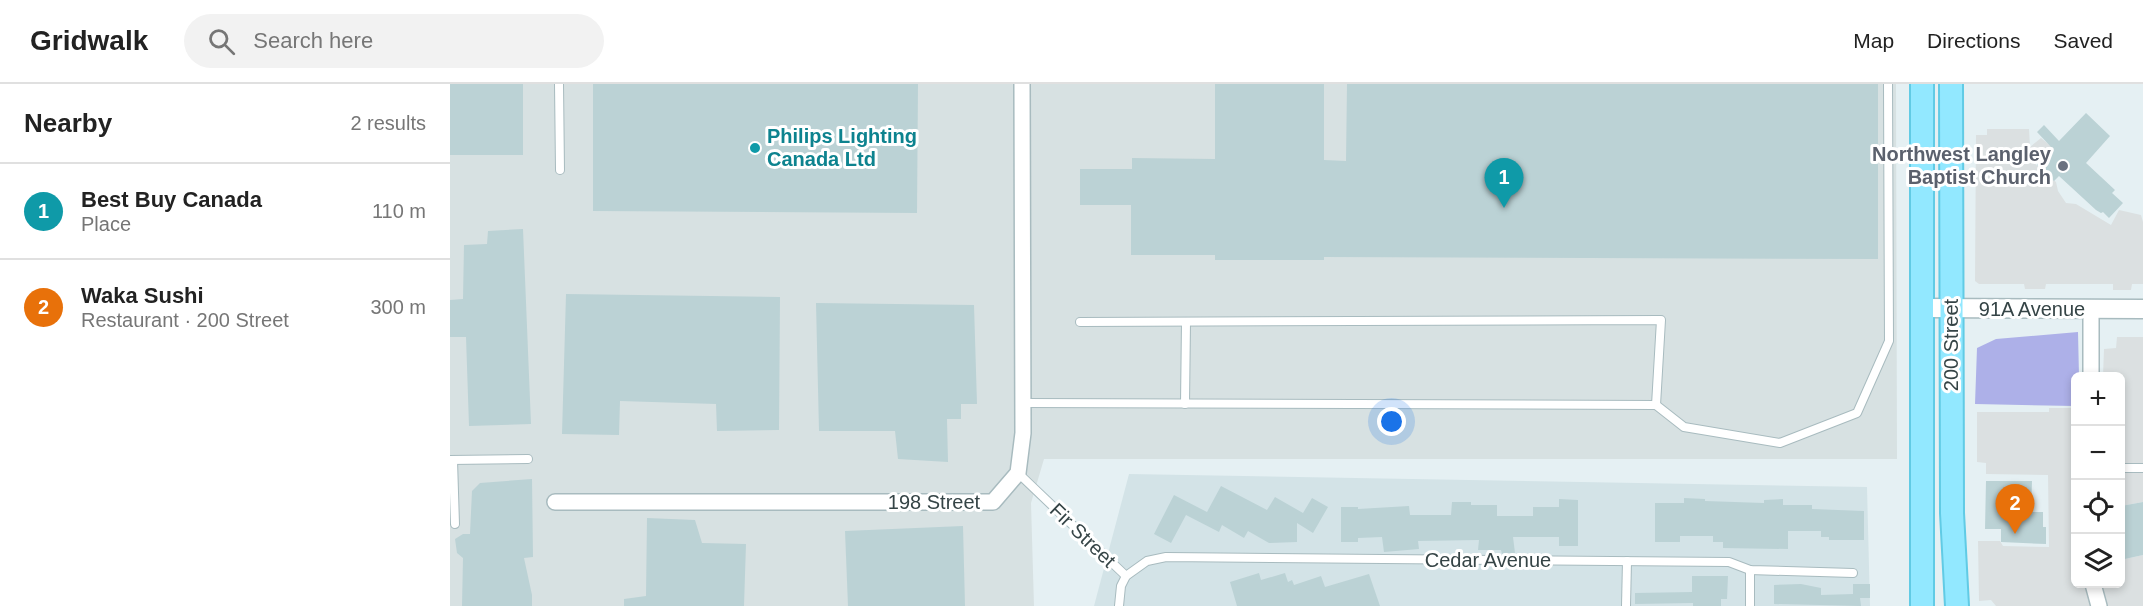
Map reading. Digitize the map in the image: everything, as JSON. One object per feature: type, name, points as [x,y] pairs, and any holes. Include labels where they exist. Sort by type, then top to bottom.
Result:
[{"type":"main road","name":"200 Street","points":[[1922,84],[1922,606]]},
{"type":"main road","name":"200 Street","points":[[1951,84],[1952,513],[1957,606]]},
{"type":"street","points":[[1018,473],[1023,433],[1022,84]]},
{"type":"street","name":"91A Avenue","points":[[1921,308],[2143,309]]},
{"type":"street","points":[[2091,309],[2091,372]]},
{"type":"street","name":"198 Street","points":[[555,502],[993,502],[1018,473]]},
{"type":"street","points":[[2094,588],[2099,606]]},
{"type":"lane","points":[[559,84],[560,170]]},
{"type":"lane","points":[[1023,403],[1656,405],[1684,427],[1780,442],[1857,413],[1889,341],[1888,84]]},
{"type":"lane","points":[[1080,322],[1661,320],[1656,405]]},
{"type":"lane","points":[[1185,404],[1186,322]]},
{"type":"lane","points":[[455,524],[452,460],[528,459]]},
{"type":"lane","points":[[2125,468],[2143,468]]},
{"type":"lane","name":"Fir Street","points":[[1018,473],[1126,576],[1121,586],[1119,606]]},
{"type":"lane","name":"Cedar Avenue","points":[[1126,576],[1147,561],[1166,557],[1729,562],[1750,570],[1853,573]]},
{"type":"lane","points":[[1626,606],[1627,561]]},
{"type":"lane","points":[[1750,570],[1750,606]]},
{"type":"shaded area","points":[[450,84],[1896,84],[1897,459],[1044,459],[1031,503],[1034,606],[450,606]]},
{"type":"shaded area","points":[[1987,129],[2029,129],[2030,147],[2041,138],[2052,147],[2046,154],[2043,152],[2034,163],[2056,182],[2058,191],[2066,203],[2076,204],[2111,225],[2119,210],[2141,215],[2143,284],[2132,284],[2131,290],[2113,290],[2113,284],[2046,284],[2045,289],[2025,289],[2024,284],[1979,284],[1975,281],[1976,135],[1987,135]]},
{"type":"shaded area","points":[[2078,332],[2079,372],[2071,372],[2071,406],[1975,404],[1977,348],[1996,339]]},
{"type":"shaded area","points":[[2117,337],[2143,337],[2143,502],[2125,505],[2125,372],[2103,372],[2104,349],[2116,348]]},
{"type":"shaded area","points":[[2049,408],[2071,408],[2071,588],[2125,588],[2125,559],[2143,555],[2143,606],[1996,606],[1991,600],[1979,601],[1978,541],[2000,541],[2003,546],[2049,547],[2048,475],[1986,474],[1986,463],[1977,462],[1977,412],[2049,412]]},
{"type":"shaded area","points":[[1129,474],[1867,487],[1870,606],[1094,606]]},
{"type":"building","points":[[450,84],[523,84],[523,155],[450,155]]},
{"type":"building","name":"Philips Lighting Canada Ltd","points":[[593,84],[918,84],[917,213],[593,211]]},
{"type":"building","points":[[1215,84],[1324,84],[1324,160],[1346,161],[1347,84],[1878,84],[1878,259],[1324,257],[1324,260],[1215,260],[1215,255],[1131,255],[1131,205],[1080,205],[1080,169],[1132,169],[1132,158],[1215,159]]},
{"type":"building","name":"Northwest Langley Baptist Church","points":[[2086,113],[2110,136],[2086,163],[2115,190],[2112,193],[2123,203],[2109,218],[2103,212],[2096,210],[2059,176],[2054,181],[2037,165],[2052,148],[2037,132],[2044,125],[2059,141]]},
{"type":"building","points":[[523,229],[531,424],[469,426],[466,337],[450,337],[450,300],[463,299],[464,245],[487,244],[488,231]]},
{"type":"building","points":[[566,294],[780,297],[779,430],[717,431],[716,404],[620,401],[619,435],[562,434]]},
{"type":"building","points":[[816,303],[974,305],[977,404],[961,404],[961,419],[947,419],[948,462],[898,459],[895,431],[819,431]]},
{"type":"building","points":[[532,479],[533,557],[524,558],[532,595],[532,606],[462,606],[463,558],[457,553],[455,539],[463,534],[470,534],[472,491],[480,483]]},
{"type":"building","points":[[1986,481],[2032,481],[2031,512],[2043,512],[2046,544],[2001,542],[2001,529],[1985,529]]},
{"type":"building","points":[[1221,486],[1267,510],[1275,497],[1303,513],[1312,498],[1328,507],[1313,533],[1297,523],[1297,542],[1269,543],[1248,531],[1244,538],[1222,525],[1219,532],[1186,515],[1171,543],[1154,534],[1174,495],[1207,512]]},
{"type":"building","points":[[1684,498],[1764,503],[1764,500],[1783,499],[1783,505],[1812,505],[1812,509],[1864,511],[1864,540],[1829,540],[1829,537],[1821,537],[1821,531],[1788,531],[1788,549],[1723,548],[1723,542],[1713,542],[1713,536],[1680,536],[1680,542],[1655,542],[1655,503],[1684,503]]},
{"type":"building","points":[[1559,499],[1578,500],[1578,546],[1559,546],[1559,537],[1513,537],[1515,553],[1502,554],[1501,550],[1478,550],[1479,540],[1418,541],[1419,549],[1384,552],[1382,537],[1358,538],[1358,542],[1341,542],[1341,507],[1358,507],[1358,509],[1409,506],[1410,515],[1451,515],[1452,502],[1471,502],[1471,505],[1497,505],[1497,516],[1533,516],[1533,507],[1559,507]]},
{"type":"building","points":[[2143,502],[2143,555],[2125,559],[2125,534],[2125,505]]},
{"type":"building","points":[[647,518],[695,520],[702,543],[746,544],[744,606],[624,606],[624,599],[646,596]]},
{"type":"building","points":[[963,526],[965,606],[848,606],[845,531]]},
{"type":"building","points":[[1259,573],[1261,580],[1285,573],[1288,582],[1292,580],[1294,585],[1321,576],[1325,587],[1369,574],[1380,606],[1237,606],[1230,582]]},
{"type":"building","points":[[1692,576],[1728,576],[1727,599],[1721,599],[1721,606],[1693,606],[1693,603],[1635,604],[1635,593],[1692,592]]},
{"type":"building","points":[[1801,584],[1821,588],[1821,595],[1853,594],[1853,584],[1870,584],[1870,598],[1860,598],[1861,606],[1774,604],[1774,585]]},
{"type":"place","name":"Philips Lighting Canada Ltd","points":[[755,148]]},
{"type":"place","name":"Northwest Langley Baptist Church","points":[[2063,166]]},
{"type":"place","name":"Best Buy Canada","points":[[1504,208]]},
{"type":"place","name":"Waka Sushi","points":[[2015,534]]}]
